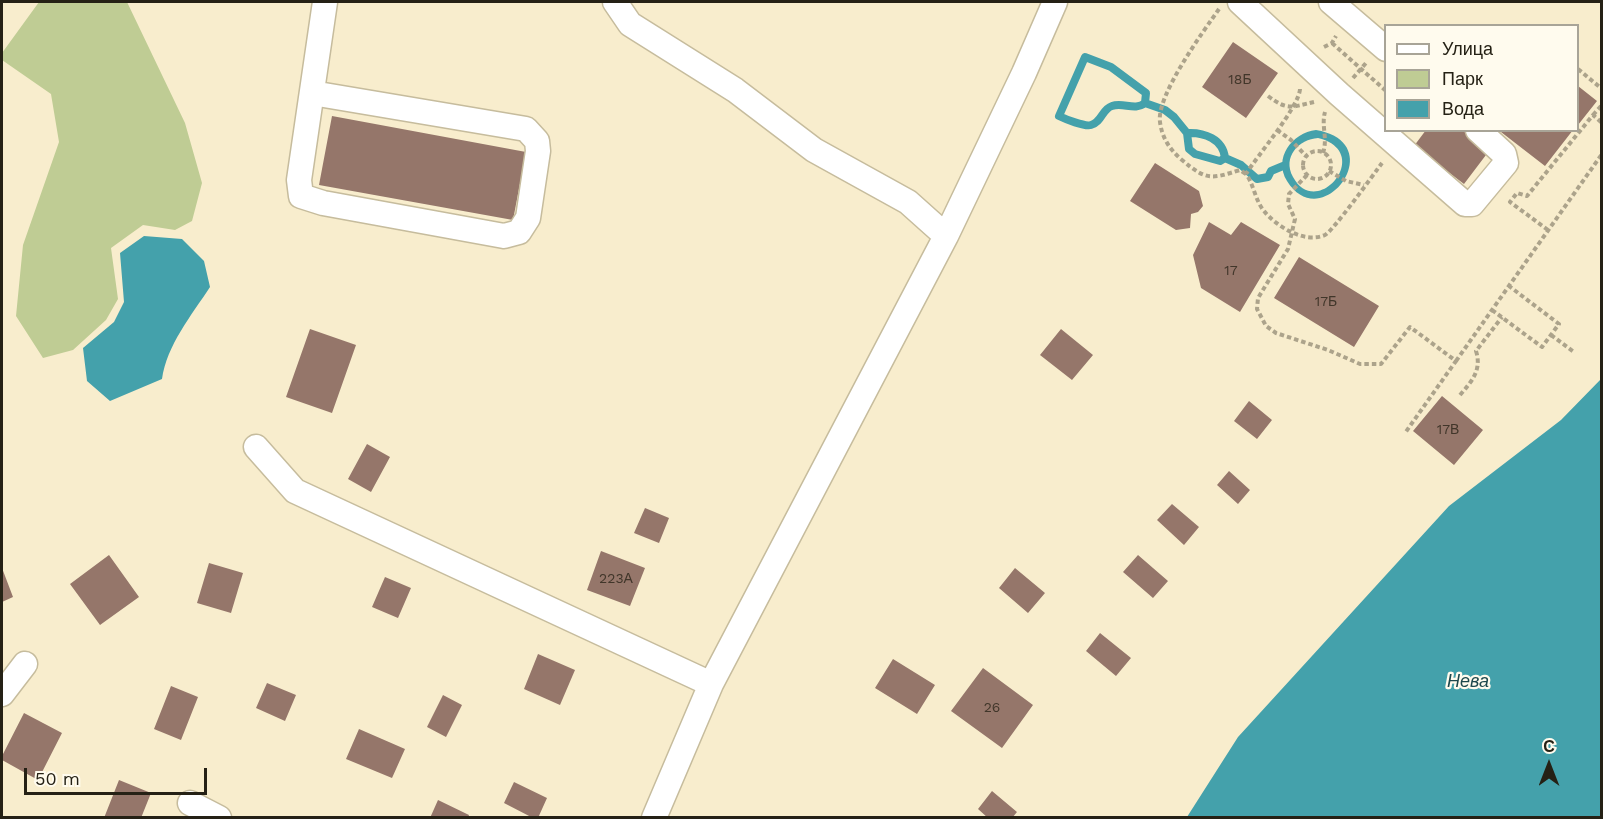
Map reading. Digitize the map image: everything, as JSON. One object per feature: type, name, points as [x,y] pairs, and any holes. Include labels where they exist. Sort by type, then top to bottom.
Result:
[{"type":"street","points":[[312,93],[526,129],[537,141],[538,151],[528,218],[519,231],[504,236],[323,203],[301,196],[298,180],[325,2]]},
{"type":"street","points":[[615,2],[630,24],[735,90],[814,150],[908,202],[946,236]]},
{"type":"street","points":[[654,818],[711,684],[946,236],[1024,73],[1055,2]]},
{"type":"street","points":[[1240,2],[1339,94],[1465,204],[1472,204],[1506,163],[1504,154],[1480,132]]},
{"type":"street","points":[[1331,2],[1384,47]]},
{"type":"street","points":[[256,447],[295,491],[711,684]]},
{"type":"street","points":[[2,694],[25,664]]},
{"type":"street","points":[[190,803],[219,818]]},
{"type":"path","points":[[1225,2],[1191,49],[1161,105],[1159,121],[1171,150],[1202,175],[1215,178],[1240,170],[1246,173],[1254,194],[1263,209],[1275,222],[1293,232],[1314,237],[1326,235],[1335,225],[1396,144]]},
{"type":"path","points":[[1332,43],[1384,89]]},
{"type":"path","points":[[1579,70],[1602,89]]},
{"type":"path","points":[[1548,230],[1510,202],[1517,194],[1527,195],[1602,105]]},
{"type":"path","points":[[1593,115],[1602,123]]},
{"type":"path","points":[[1277,130],[1291,140],[1306,156]]},
{"type":"path","points":[[1323,153],[1326,142],[1325,131]]},
{"type":"path","points":[[1312,152],[1323,153],[1330,162],[1329,171],[1322,178],[1316,179],[1307,175],[1303,165],[1306,156],[1312,152]]},
{"type":"path","points":[[1405,433],[1602,154]]},
{"type":"path","points":[[1246,173],[1251,166]]},
{"type":"path","points":[[1329,171],[1346,181],[1365,185]]},
{"type":"path","points":[[1307,175],[1290,194],[1288,204],[1295,219],[1288,249],[1258,298],[1257,309],[1266,326],[1276,333],[1328,350],[1360,364],[1381,364],[1410,327],[1456,361]]},
{"type":"path","points":[[1492,310],[1542,347],[1559,324],[1509,286]]},
{"type":"path","points":[[1460,395],[1479,368],[1476,351],[1502,317]]},
{"type":"path","points":[[1551,335],[1574,352]]},
{"type":"green space","points":[[39,2],[127,2],[185,123],[202,183],[192,221],[175,230],[143,225],[111,248],[118,299],[106,320],[73,350],[43,358],[16,316],[23,245],[59,142],[51,94],[2,60],[2,53]]},
{"type":"water","points":[[1316,130],[1338,138],[1348,151],[1349,167],[1343,181],[1332,193],[1317,198],[1301,195],[1287,181],[1283,172],[1282,164],[1287,148],[1299,136]],"holes":[[[1318,138],[1334,146],[1342,156],[1341,168],[1336,179],[1326,188],[1315,191],[1303,189],[1290,170],[1294,150],[1305,142]]]},
{"type":"water","points":[[144,236],[182,239],[204,261],[210,287],[174,343],[162,379],[110,401],[87,381],[83,348],[114,322],[124,302],[120,253]]},
{"type":"water","name":"Нева","points":[[1601,379],[1601,817],[1187,817],[1238,737],[1449,506],[1561,420]]},
{"type":"building","points":[[1233,42],[1278,73],[1246,118],[1202,87]]},
{"type":"building","points":[[1579,87],[1597,101],[1579,124]]},
{"type":"building","points":[[332,116],[526,152],[513,220],[319,185]]},
{"type":"building","points":[[1424,132],[1465,132],[1489,151],[1464,184],[1414,146]]},
{"type":"building","points":[[1501,132],[1571,132],[1545,166]]},
{"type":"building","points":[[1155,163],[1199,191],[1203,206],[1198,212],[1191,214],[1190,228],[1176,230],[1130,201]]},
{"type":"building","points":[[1209,222],[1231,235],[1241,222],[1280,245],[1240,312],[1201,288],[1193,255]]},
{"type":"building","points":[[1299,257],[1379,306],[1354,347],[1274,298]]},
{"type":"building","points":[[310,329],[356,345],[332,413],[286,397]]},
{"type":"building","points":[[1061,329],[1093,355],[1072,380],[1040,355]]},
{"type":"building","points":[[1442,396],[1483,430],[1454,465],[1413,431]]},
{"type":"building","points":[[1249,401],[1272,420],[1257,439],[1234,421]]},
{"type":"building","points":[[367,444],[390,457],[371,492],[348,479]]},
{"type":"building","points":[[1229,471],[1250,490],[1238,504],[1217,485]]},
{"type":"building","points":[[1172,504],[1199,527],[1184,545],[1157,520]]},
{"type":"building","points":[[645,508],[669,518],[659,543],[634,533]]},
{"type":"building","points":[[601,551],[645,568],[630,606],[587,590]]},
{"type":"building","points":[[109,555],[139,597],[100,625],[70,584]]},
{"type":"building","points":[[1138,555],[1168,581],[1153,598],[1123,572]]},
{"type":"building","points":[[209,563],[243,573],[231,613],[197,603]]},
{"type":"building","points":[[2,568],[13,597],[2,602]]},
{"type":"building","points":[[1015,568],[1045,593],[1028,613],[999,588]]},
{"type":"building","points":[[385,577],[411,588],[398,618],[372,607]]},
{"type":"building","points":[[1100,633],[1131,658],[1116,676],[1086,651]]},
{"type":"building","points":[[538,654],[575,670],[560,705],[524,689]]},
{"type":"building","points":[[893,659],[935,685],[917,714],[875,688]]},
{"type":"building","points":[[983,668],[1033,705],[1002,748],[951,711]]},
{"type":"building","points":[[267,683],[296,695],[285,721],[256,708]]},
{"type":"building","points":[[171,686],[198,697],[181,740],[154,729]]},
{"type":"building","points":[[443,695],[462,705],[446,737],[427,727]]},
{"type":"building","points":[[24,713],[62,733],[38,780],[2,760]]},
{"type":"building","points":[[359,729],[405,749],[392,778],[346,759]]},
{"type":"building","points":[[119,780],[151,793],[141,818],[104,818]]},
{"type":"building","points":[[514,782],[547,798],[538,818],[533,818],[504,803]]},
{"type":"building","points":[[992,791],[1017,812],[1012,818],[988,818],[978,809]]},
{"type":"building","points":[[438,800],[469,815],[468,818],[430,818]]},
{"type":"waterway","points":[[1085,57],[1111,67],[1146,93],[1145,103],[1137,106],[1112,106],[1091,125],[1080,124],[1059,116],[1085,57]]},
{"type":"waterway","points":[[1145,103],[1165,110],[1174,117],[1187,133],[1189,149],[1195,154],[1220,161],[1225,158],[1241,165],[1257,179],[1268,177],[1271,171],[1283,166]]},
{"type":"waterway","points":[[1187,133],[1206,135],[1217,141],[1225,158]]}]
